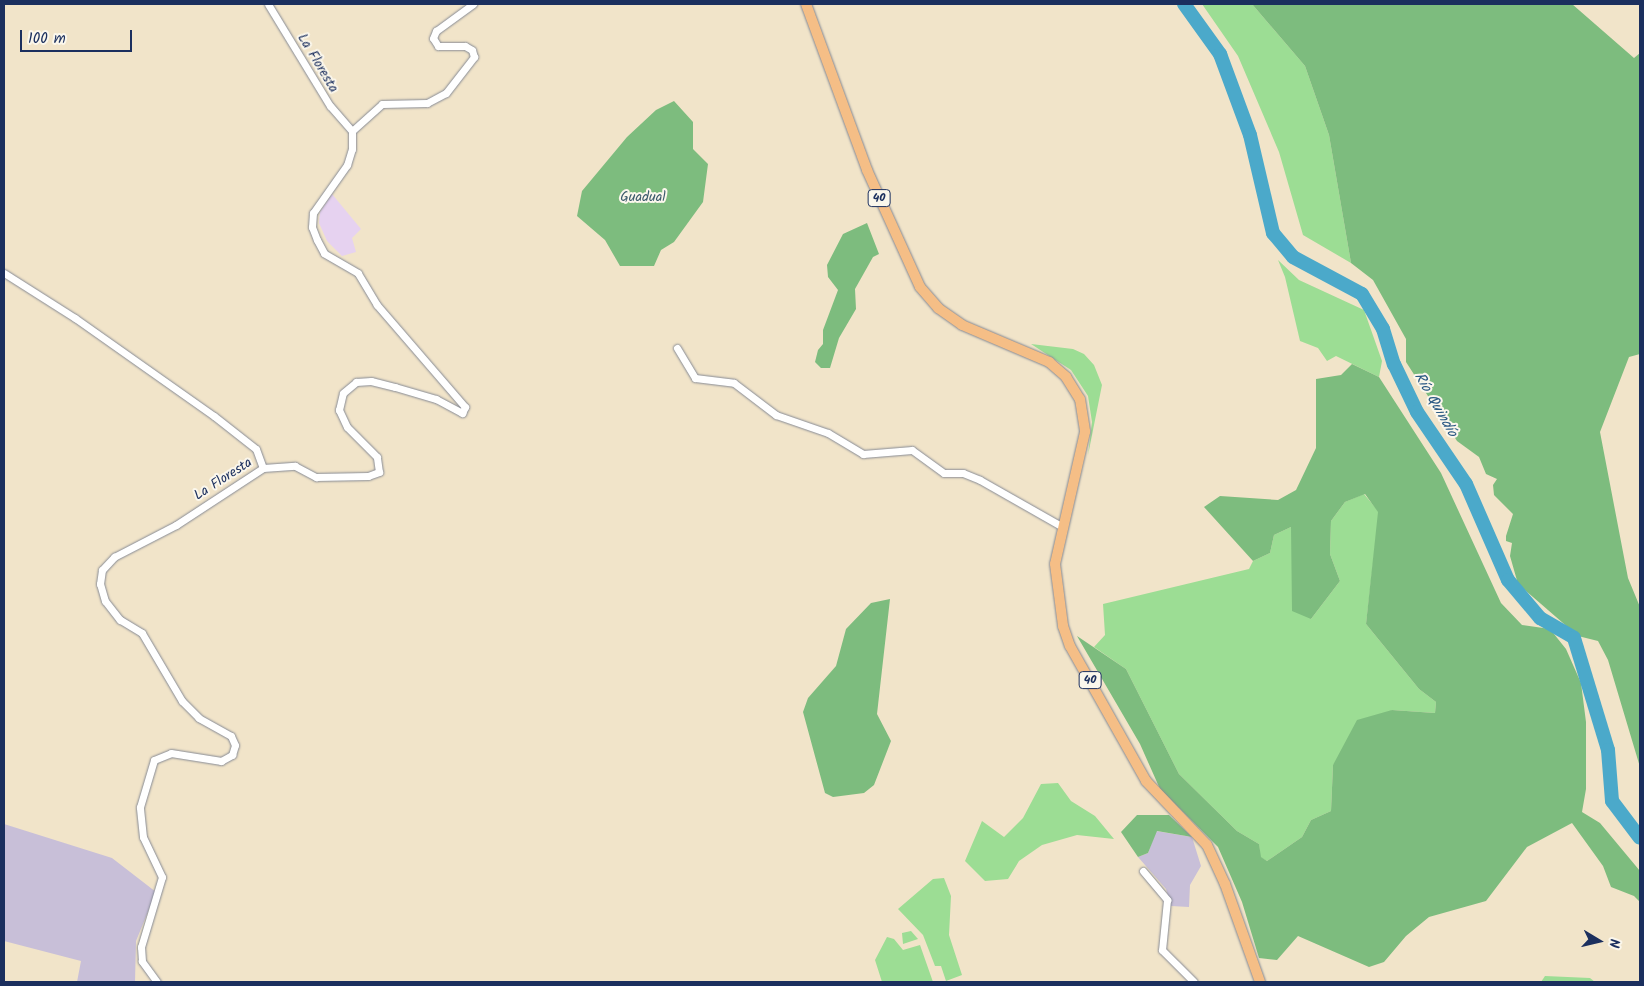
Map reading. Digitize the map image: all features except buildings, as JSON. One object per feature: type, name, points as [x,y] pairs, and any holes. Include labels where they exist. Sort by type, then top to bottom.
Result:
[{"type":"main road","name":"40","points":[[806,4],[867,170],[920,287],[948,317],[1049,362],[1074,388],[1084,411],[1083,444],[1061,526],[1055,578],[1058,608],[1070,646],[1146,781],[1207,844],[1217,864],[1260,982]]},
{"type":"street","name":"La Floresta","points":[[158,982],[142,961],[144,928],[161,888],[162,877],[143,837],[140,807],[154,760],[171,753],[222,761],[232,755],[235,745],[231,736],[199,718],[182,700],[142,633],[120,620],[105,601],[100,584],[102,570],[114,557],[176,525],[263,468],[295,466],[316,477],[368,476],[379,472],[377,457],[348,427],[339,410],[347,387],[362,380],[436,399],[459,412],[465,410],[465,404],[377,305],[358,273],[324,253],[317,240],[312,227],[313,213],[347,165],[352,149],[352,131],[330,106],[268,4]]},
{"type":"street","points":[[352,131],[374,108],[382,104],[428,103],[446,93],[468,68],[474,57],[472,50],[460,45],[438,46],[433,38],[436,31],[473,4]]},
{"type":"street","points":[[4,273],[75,318],[214,416],[256,449],[263,468]]},
{"type":"street","points":[[677,348],[695,378],[734,382],[776,416],[828,434],[863,454],[912,450],[944,473],[962,473],[980,480],[1061,526]]},
{"type":"street","points":[[1143,870],[1167,900],[1162,950],[1194,982]]},
{"type":"street","points":[[1254,963],[1265,982]]},
{"type":"shaded area","points":[[332,194],[361,229],[352,238],[356,252],[342,256],[327,241],[319,223],[320,212]]},
{"type":"shaded area","points":[[4,824],[112,858],[156,892],[136,941],[135,982],[77,982],[81,961],[4,941]]},
{"type":"shaded area","points":[[1156,831],[1192,837],[1201,866],[1190,885],[1189,907],[1171,906],[1166,889],[1138,857],[1148,853]]},
{"type":"green space","points":[[1202,4],[1252,4],[1305,66],[1329,135],[1351,263],[1303,235],[1279,152],[1238,56]]},
{"type":"green space","points":[[1252,4],[1572,4],[1634,58],[1640,53],[1640,354],[1629,357],[1600,432],[1628,578],[1640,607],[1640,767],[1608,660],[1598,641],[1578,636],[1518,584],[1510,556],[1512,543],[1506,541],[1513,514],[1494,495],[1493,485],[1497,479],[1486,474],[1479,457],[1457,441],[1406,362],[1406,339],[1373,280],[1351,263],[1329,135],[1305,66]]},
{"type":"green space","name":"Guadual","points":[[674,101],[693,122],[693,149],[708,164],[703,202],[674,242],[661,250],[654,266],[620,266],[605,240],[577,216],[582,191],[627,137],[656,110]]},
{"type":"green space","points":[[867,223],[879,254],[873,257],[855,289],[856,309],[839,338],[830,368],[821,368],[815,362],[818,350],[823,344],[823,330],[838,290],[828,277],[827,265],[843,234]]},
{"type":"green space","points":[[1278,260],[1299,280],[1364,310],[1382,361],[1379,377],[1336,356],[1327,361],[1318,348],[1300,341],[1285,277]]},
{"type":"green space","points":[[1031,344],[1073,349],[1084,354],[1094,365],[1102,385],[1088,455],[1092,422],[1088,396],[1071,370]]},
{"type":"green space","points":[[1352,364],[1379,377],[1441,473],[1501,603],[1522,625],[1550,629],[1566,649],[1581,683],[1586,722],[1586,789],[1582,812],[1600,823],[1640,871],[1640,902],[1634,896],[1611,887],[1603,866],[1572,823],[1527,847],[1486,901],[1429,917],[1406,936],[1384,962],[1369,967],[1298,936],[1277,960],[1259,958],[1242,902],[1218,847],[1160,789],[1140,744],[1077,636],[1126,669],[1179,774],[1237,831],[1259,844],[1261,857],[1267,861],[1302,837],[1311,820],[1331,811],[1333,765],[1357,720],[1392,710],[1435,713],[1436,702],[1419,689],[1366,624],[1378,512],[1365,494],[1345,502],[1331,521],[1330,554],[1340,581],[1311,619],[1292,611],[1291,527],[1274,535],[1270,553],[1253,561],[1204,507],[1220,496],[1278,500],[1296,490],[1316,448],[1316,379],[1341,375]]},
{"type":"green space","points":[[1364,494],[1379,512],[1366,624],[1419,689],[1436,702],[1435,713],[1392,710],[1333,765],[1331,811],[1311,820],[1302,837],[1267,861],[1260,857],[1259,844],[1237,831],[1179,774],[1126,669],[1094,647],[1105,635],[1103,604],[1249,569],[1253,561],[1270,553],[1274,535],[1291,527],[1311,619],[1340,581],[1330,554],[1331,521],[1345,502]]},
{"type":"green space","points":[[890,599],[877,714],[891,741],[874,785],[864,793],[833,797],[825,793],[803,712],[808,698],[836,666],[846,629],[871,603]]},
{"type":"green space","points":[[1058,783],[1071,801],[1095,816],[1114,839],[1077,835],[1042,845],[1019,861],[1008,879],[985,881],[965,861],[982,821],[1004,837],[1023,818],[1041,784]]},
{"type":"green space","points":[[1137,815],[1169,815],[1192,837],[1157,831],[1148,853],[1138,857],[1121,832]]},
{"type":"green space","points":[[944,878],[951,896],[949,935],[962,975],[946,981],[941,966],[935,966],[923,935],[898,909],[933,879]]},
{"type":"green space","points":[[911,931],[918,939],[903,944],[902,933]]},
{"type":"green space","points":[[887,937],[894,939],[903,950],[920,945],[933,982],[882,982],[875,960]]},
{"type":"green space","points":[[1545,976],[1590,978],[1595,982],[1541,982]]},
{"type":"waterway","name":"Río Quindío","points":[[1184,4],[1220,54],[1250,135],[1273,233],[1293,257],[1362,294],[1383,329],[1394,364],[1417,412],[1466,484],[1508,580],[1540,618],[1574,638],[1608,750],[1612,801],[1640,838]]}]
